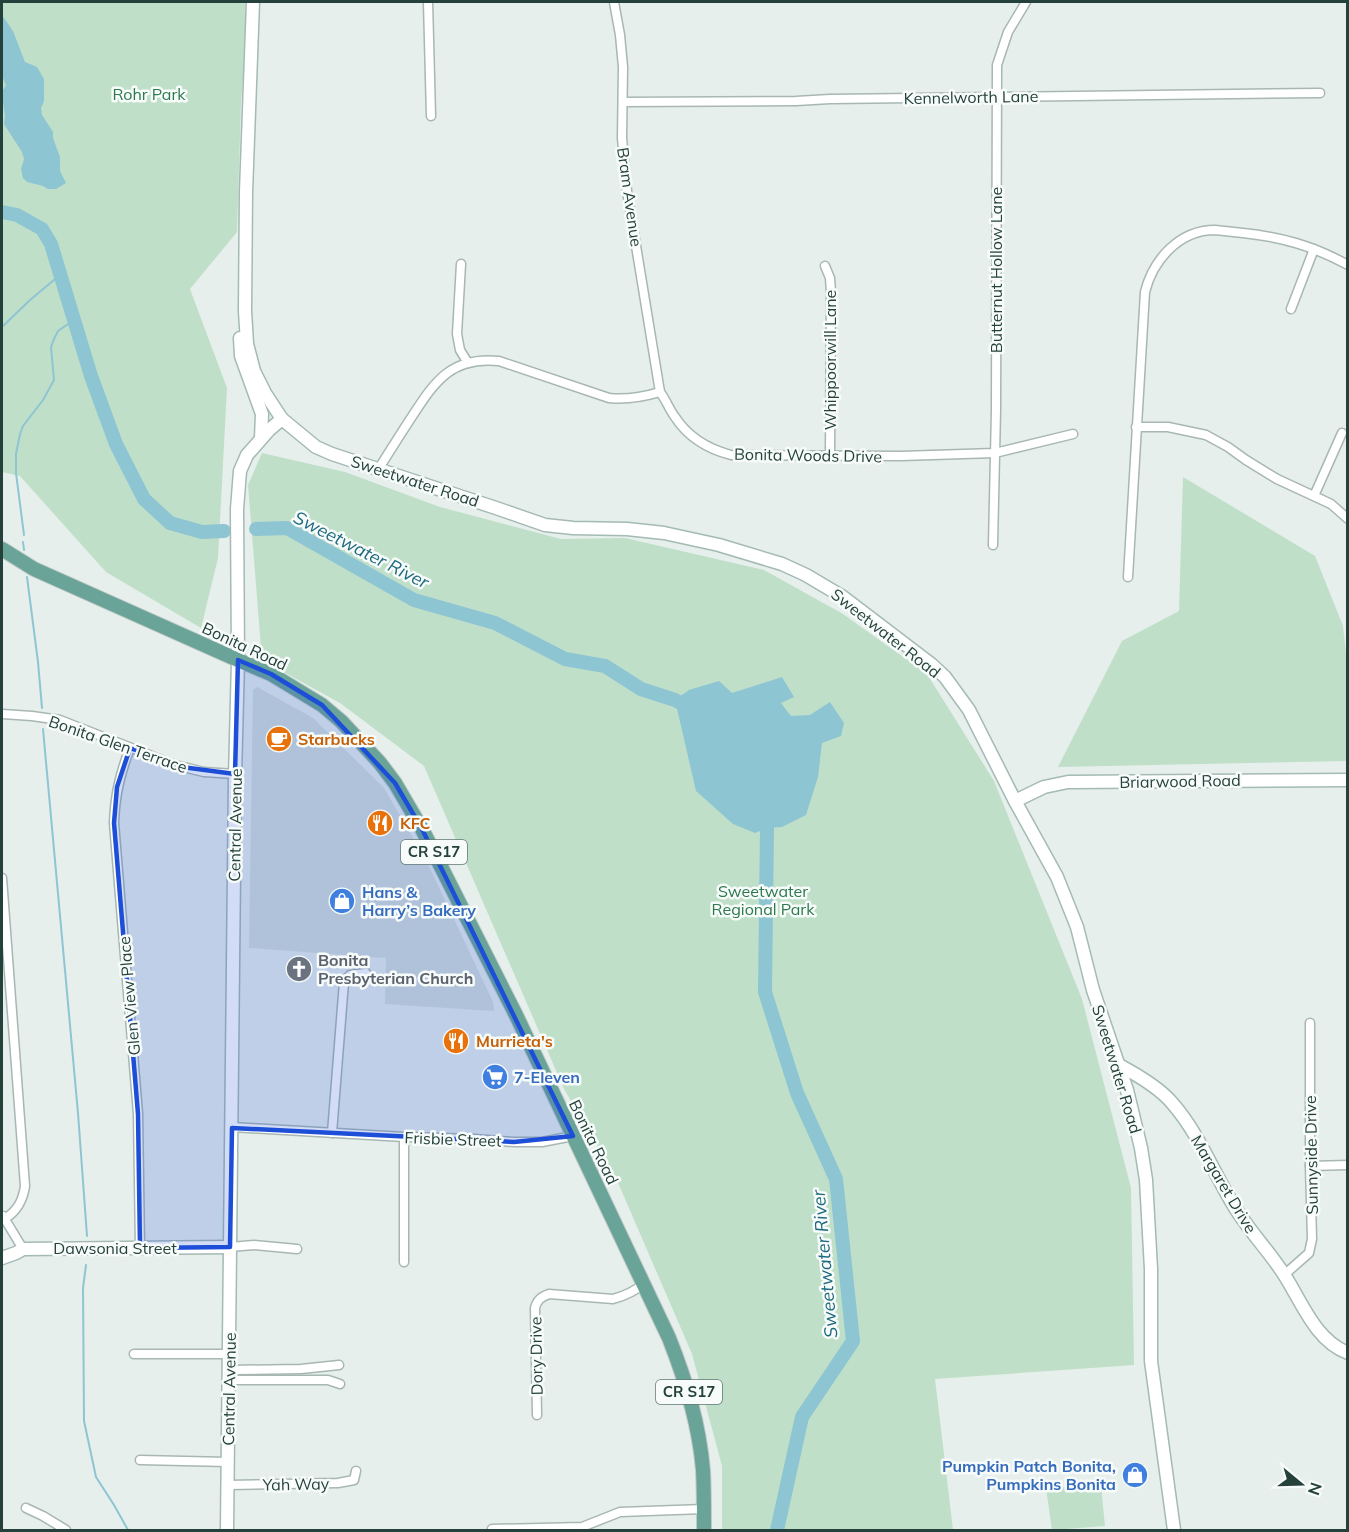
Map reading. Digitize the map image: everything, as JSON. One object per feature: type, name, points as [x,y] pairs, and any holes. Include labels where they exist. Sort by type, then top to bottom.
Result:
[{"type":"main road","name":"Sweetwater Road","points":[[253,2],[246,192],[247,344],[254,371],[265,393],[282,418],[316,447],[332,454],[545,525],[627,529],[664,534],[719,545],[782,564],[843,597],[930,664],[945,677],[969,710],[1057,877],[1077,927],[1093,990],[1127,1090],[1146,1180],[1151,1269],[1151,1361],[1174,1530]]},
{"type":"main road","points":[[245,311],[239,320],[241,356],[262,414],[261,438]]},
{"type":"main road","name":"Central Avenue","points":[[227,1530],[238,660],[237,509],[240,471],[247,455],[282,418]]},
{"type":"main road","name":"Bonita Road","points":[[2,549],[34,569],[271,674],[322,705],[380,763],[395,783],[422,829],[523,1030],[669,1338],[684,1376],[699,1434],[703,1469],[704,1530]]},
{"type":"main road","name":"Briarwood Road","points":[[1015,801],[1044,787],[1068,782],[1347,780]]},
{"type":"main road","name":"Margaret Drive","points":[[1117,1064],[1172,1102],[1192,1130],[1235,1207],[1284,1275],[1322,1336],[1342,1351]]},
{"type":"main road","name":"Dawsonia Street","points":[[2,1258],[16,1254],[23,1249],[230,1247]]},
{"type":"street","points":[[428,2],[431,116]]},
{"type":"street","name":"Bram Avenue","points":[[614,2],[623,67],[622,138],[627,191],[660,392]]},
{"type":"street","name":"Butternut Hollow Lane","points":[[993,545],[997,65],[1008,32],[1026,2]]},
{"type":"street","name":"Kennelworth Lane","points":[[622,102],[1320,93]]},
{"type":"street","points":[[1128,577],[1145,292],[1155,267],[1166,252],[1189,236],[1215,230],[1292,241],[1347,265]]},
{"type":"street","points":[[1291,309],[1314,249]]},
{"type":"street","points":[[461,264],[457,334],[460,350],[468,363]]},
{"type":"street","name":"Whippoorwill Lane","points":[[825,266],[830,278],[831,292],[830,455]]},
{"type":"street","points":[[378,470],[431,387],[451,370],[468,363],[483,360],[499,361],[609,398],[642,397],[660,392]]},
{"type":"street","name":"Bonita Woods Drive","points":[[660,392],[674,417],[694,439],[716,450],[737,455],[901,456],[995,453],[1073,434]]},
{"type":"street","points":[[1136,428],[1168,427],[1206,435],[1276,478],[1331,504],[1347,519]]},
{"type":"street","points":[[1314,496],[1342,434]]},
{"type":"street","name":"Bonita Glen Terrace","points":[[2,714],[60,720],[182,767],[204,772],[235,774]]},
{"type":"street","name":"Glen View Place","points":[[130,748],[117,787],[114,824],[138,1114],[140,1248]]},
{"type":"street","points":[[2,878],[25,1186],[20,1205],[13,1213],[4,1216],[23,1249]]},
{"type":"street","points":[[332,1133],[344,982],[350,975],[366,974]]},
{"type":"street","name":"Sunnyside Drive","points":[[1284,1275],[1309,1253],[1312,1239],[1310,1023]]},
{"type":"street","name":"Frisbie Street","points":[[232,1127],[543,1142],[573,1136]]},
{"type":"street","points":[[404,1137],[404,1262]]},
{"type":"street","points":[[1310,1166],[1347,1165]]},
{"type":"street","points":[[230,1247],[254,1245],[297,1249]]},
{"type":"street","name":"Dory Drive","points":[[537,1415],[536,1303],[549,1294],[613,1299],[637,1290],[643,1284]]},
{"type":"street","points":[[134,1354],[230,1354]]},
{"type":"street","points":[[229,1375],[339,1365]]},
{"type":"street","points":[[229,1375],[328,1380],[340,1384]]},
{"type":"street","points":[[140,1460],[228,1462]]},
{"type":"street","name":"Yah Way","points":[[228,1485],[338,1483],[354,1480],[356,1471]]},
{"type":"street","points":[[26,1508],[66,1530]]},
{"type":"street","points":[[492,1529],[582,1527],[620,1512],[704,1509]]},
{"type":"highlighted area","points":[[238,660],[271,674],[322,705],[395,783],[422,829],[573,1136],[514,1142],[232,1128],[230,1247],[140,1248],[138,1114],[114,823],[117,787],[130,748],[182,767],[235,774]]},
{"type":"shaded area","points":[[257,687],[313,718],[384,788],[428,864],[493,1002],[494,1011],[385,1004],[386,958],[249,948],[253,690]]},
{"type":"green space","name":"Rohr Park","points":[[2,2],[245,2],[245,55],[241,102],[237,232],[190,289],[227,388],[218,558],[201,628],[106,572],[20,476],[2,472]]},
{"type":"green space","name":"Sweetwater Regional Park","points":[[262,453],[345,472],[440,507],[561,539],[625,538],[764,570],[843,614],[927,674],[994,781],[1082,999],[1131,1188],[1134,1365],[935,1379],[953,1530],[722,1530],[722,1466],[692,1354],[616,1178],[564,1089],[424,766],[340,703],[262,660],[248,485]]},
{"type":"green space","points":[[1183,477],[1315,556],[1343,626],[1348,673],[1347,761],[1058,767],[1122,641],[1179,611]]},
{"type":"green space","points":[[1101,1486],[1105,1526],[1052,1530],[1046,1488]]},
{"type":"water","points":[[2,15],[13,31],[25,62],[37,67],[44,79],[42,115],[53,132],[60,157],[60,171],[66,183],[56,189],[48,189],[27,182],[23,178],[22,152],[4,124],[2,92],[6,85],[2,76]]},
{"type":"water","points":[[782,677],[794,697],[781,703],[791,716],[810,715],[830,702],[844,723],[841,736],[822,743],[818,777],[806,815],[782,827],[767,828],[755,833],[733,824],[696,791],[675,700],[689,690],[719,681],[732,693]]},
{"type":"waterway","name":"Sweetwater River","points":[[2,212],[17,215],[42,229],[51,244],[91,376],[116,444],[144,499],[170,523],[202,532],[224,531]]},
{"type":"waterway","points":[[2,327],[60,275]]},
{"type":"waterway","points":[[24,535],[16,473],[16,454],[20,434],[54,380],[51,347],[54,339],[58,331],[74,322]]},
{"type":"waterway","name":"Sweetwater River","points":[[256,529],[287,528],[414,600],[495,623],[565,659],[605,666],[641,689],[675,700],[691,709]]},
{"type":"waterway","points":[[23,542],[24,550]]},
{"type":"waterway","points":[[27,577],[42,708]]},
{"type":"waterway","points":[[43,729],[87,1236]]},
{"type":"waterway","name":"Sweetwater River","points":[[763,813],[767,828],[765,992],[797,1093],[836,1179],[853,1341],[802,1417],[777,1530]]},
{"type":"waterway","points":[[86,1265],[83,1288],[84,1421],[96,1477],[128,1530]]},
{"type":"place","name":"Starbucks","points":[[279,739]]},
{"type":"place","name":"KFC","points":[[380,823]]},
{"type":"place","name":"Hans & Harry’s Bakery","points":[[342,901]]},
{"type":"place","name":"Bonita Presbyterian Church","points":[[299,969]]},
{"type":"place","name":"Murrieta's","points":[[456,1041]]},
{"type":"place","name":"7-Eleven","points":[[495,1077]]},
{"type":"place","name":"Pumpkin Patch Bonita, Pumpkins Bonita","points":[[1135,1475]]}]
